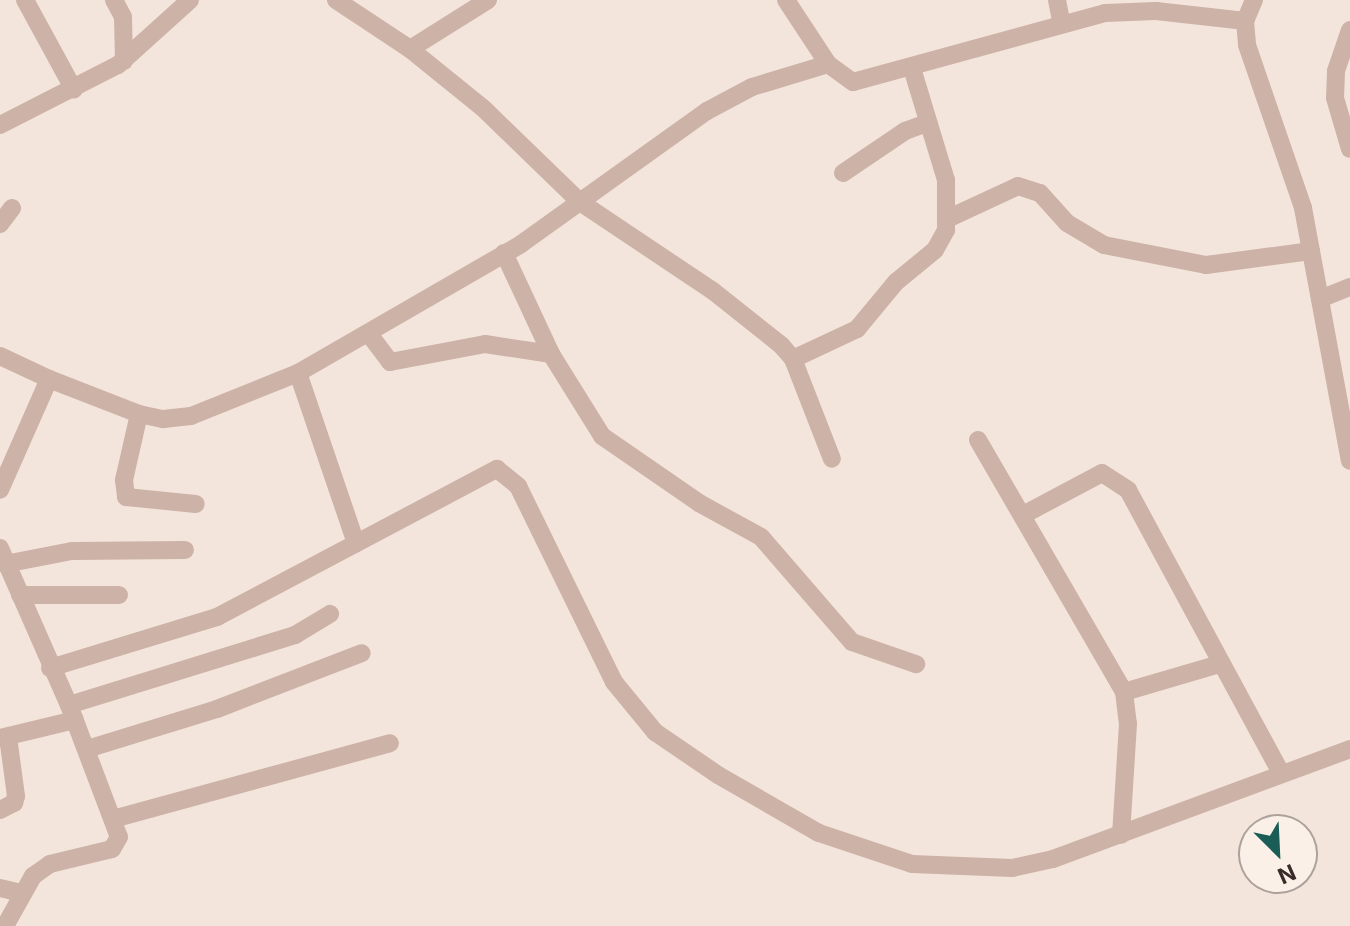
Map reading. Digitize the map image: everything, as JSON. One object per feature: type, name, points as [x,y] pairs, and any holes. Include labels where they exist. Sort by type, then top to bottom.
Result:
[{"type":"street","points":[[25,0],[74,90]]},
{"type":"street","points":[[114,0],[123,17],[124,61]]},
{"type":"street","points":[[0,125],[74,90],[124,61],[190,0]]},
{"type":"street","points":[[336,0],[410,49],[484,109],[580,202],[713,291],[793,359],[832,459]]},
{"type":"street","points":[[410,49],[488,0]]},
{"type":"street","points":[[786,0],[828,64],[853,82],[912,68],[1061,21],[1157,6],[1245,21]]},
{"type":"street","points":[[1057,0],[1061,21]]},
{"type":"street","points":[[1254,0],[1245,21],[1247,45],[1280,130],[1311,251],[1350,461]]},
{"type":"street","points":[[1350,30],[1336,71],[1335,98],[1350,149]]},
{"type":"street","points":[[0,357],[139,414],[163,419],[191,416],[298,373],[369,334],[504,253],[707,111],[752,87],[828,64]]},
{"type":"street","points":[[793,359],[857,329],[896,282],[935,250],[947,219],[946,180],[912,68]]},
{"type":"street","points":[[843,173],[905,131],[927,123]]},
{"type":"street","points":[[947,219],[1018,186],[1040,193],[1084,236],[1119,248],[1206,265],[1311,251]]},
{"type":"street","points":[[0,224],[12,208]]},
{"type":"street","points":[[504,253],[551,354],[602,436],[622,454],[761,537],[852,642],[916,664]]},
{"type":"street","points":[[1320,299],[1350,287]]},
{"type":"street","points":[[369,334],[390,362],[485,344],[551,354]]},
{"type":"street","points":[[298,373],[356,543]]},
{"type":"street","points":[[0,490],[49,379]]},
{"type":"street","points":[[139,414],[124,480],[126,497],[196,504]]},
{"type":"street","points":[[978,440],[1124,692],[1128,724],[1121,835]]},
{"type":"street","points":[[50,668],[217,617],[497,469],[518,486],[614,682],[632,708],[655,732],[718,775],[819,833],[912,864],[1012,868],[1121,835],[1350,749]]},
{"type":"street","points":[[1023,515],[1086,479],[1102,473],[1115,477],[1128,490],[1173,570],[1220,664],[1281,773]]},
{"type":"street","points":[[5,926],[33,876],[50,864],[112,849],[119,837],[72,712],[3,556],[72,551],[185,550]]},
{"type":"street","points":[[20,595],[119,595]]},
{"type":"street","points":[[0,810],[14,803],[16,796],[4,737],[295,635],[330,614]]},
{"type":"street","points":[[87,749],[217,709],[362,653]]},
{"type":"street","points":[[1124,692],[1220,664]]},
{"type":"street","points":[[113,819],[390,743]]},
{"type":"street","points":[[0,888],[22,893]]}]
